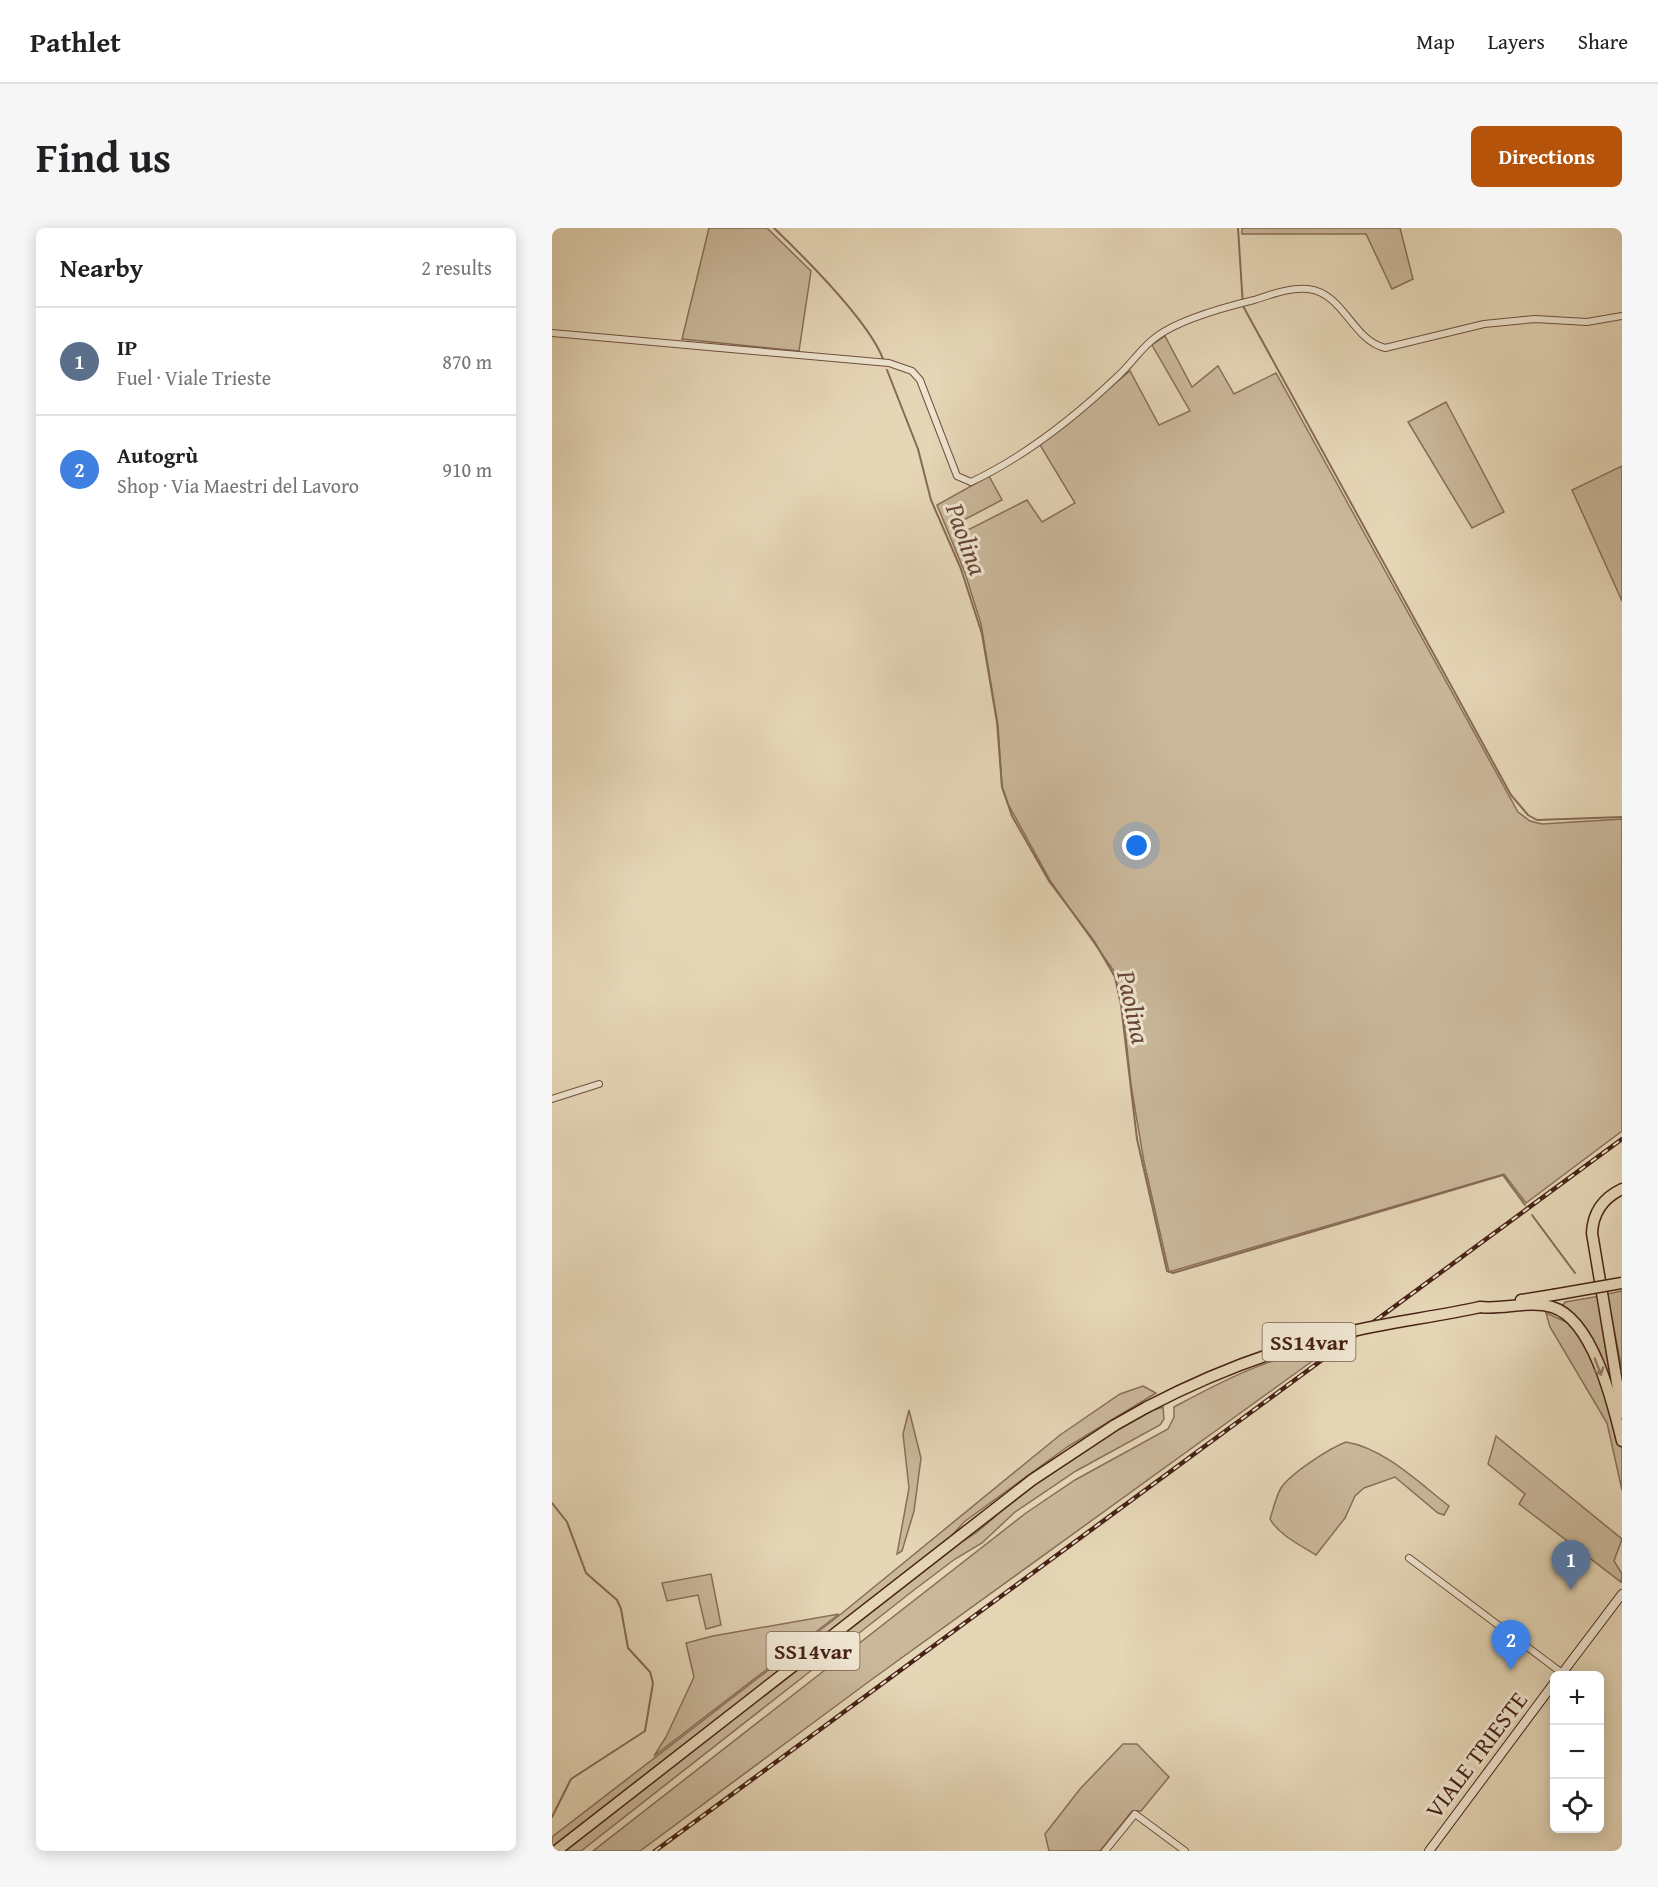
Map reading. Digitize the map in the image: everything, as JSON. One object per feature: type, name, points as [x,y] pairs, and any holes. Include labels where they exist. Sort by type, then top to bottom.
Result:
[{"type":"highway","points":[[1622,1189],[1608,1197],[1599,1208],[1592,1233],[1621,1394],[1622,1413]]},
{"type":"highway","name":"SS14var","points":[[556,1851],[1024,1486],[1071,1452],[1147,1407],[1225,1370],[1346,1332],[1622,1283]]},
{"type":"highway","points":[[1480,1307],[1498,1309],[1541,1305],[1553,1307],[1569,1316],[1589,1344],[1615,1411],[1622,1441]]},
{"type":"main road","points":[[1563,1671],[1622,1594]]},
{"type":"main road","name":"VIALE TRIESTE","points":[[1429,1851],[1550,1688]]},
{"type":"street","points":[[552,333],[880,362],[912,371],[920,380],[957,476],[971,482],[991,472],[1070,416],[1120,375],[1155,337],[1171,327],[1291,290],[1314,291],[1337,304],[1373,345],[1384,348],[1484,324],[1535,319],[1587,322],[1622,316]]},
{"type":"street","points":[[552,1099],[599,1084]]},
{"type":"street","points":[[1409,1558],[1557,1671]]},
{"type":"street","points":[[1105,1851],[1136,1814],[1185,1851]]},
{"type":"shaded area","points":[[709,228],[767,228],[811,271],[799,351],[682,339]]},
{"type":"shaded area","points":[[1242,228],[1400,228],[1413,279],[1392,289],[1366,234],[1242,234]]},
{"type":"shaded area","points":[[1165,336],[1192,387],[1218,366],[1234,394],[1276,373],[1518,812],[1530,821],[1542,824],[1622,819],[1622,1131],[1526,1203],[1504,1174],[1169,1272],[1144,1162],[1131,1085],[1123,1011],[1114,971],[1051,882],[1008,804],[1002,787],[998,726],[981,624],[965,573],[937,505],[989,476],[1002,500],[956,524],[960,534],[1027,500],[1042,522],[1075,503],[1040,445],[1130,371],[1159,425],[1190,411],[1152,345]]},
{"type":"shaded area","points":[[1446,402],[1504,512],[1472,528],[1408,422]]},
{"type":"shaded area","points":[[1622,466],[1622,601],[1572,490]]},
{"type":"shaded area","points":[[1622,1291],[1622,1370],[1607,1294]]},
{"type":"shaded area","points":[[1600,1296],[1618,1407],[1562,1307],[1565,1302]]},
{"type":"shaded area","points":[[1546,1313],[1571,1324],[1588,1351],[1617,1424],[1622,1448],[1622,1490],[1607,1423],[1550,1327]]},
{"type":"shaded area","points":[[1329,1349],[871,1680],[640,1851],[593,1851],[1026,1513],[1075,1480],[1168,1429],[1174,1417],[1174,1407],[1248,1370],[1288,1356]]},
{"type":"shaded area","points":[[1143,1386],[1156,1393],[1067,1447],[964,1522],[948,1540],[552,1848],[552,1837],[841,1614],[1060,1435],[1120,1394]]},
{"type":"shaded area","points":[[1163,1407],[1164,1419],[1160,1425],[1076,1471],[1015,1512],[982,1543],[955,1559],[914,1590],[581,1851],[562,1851],[955,1545],[976,1533],[1081,1449],[1122,1424]]},
{"type":"shaded area","points":[[909,1410],[921,1458],[914,1511],[902,1551],[897,1554],[909,1488],[903,1434]]},
{"type":"shaded area","points":[[1496,1436],[1622,1539],[1614,1561],[1622,1574],[1621,1582],[1519,1504],[1525,1494],[1488,1464]]},
{"type":"shaded area","points":[[1346,1442],[1374,1451],[1401,1468],[1449,1506],[1444,1515],[1438,1513],[1395,1477],[1364,1488],[1355,1496],[1345,1518],[1316,1555],[1284,1535],[1270,1519],[1281,1488],[1293,1475],[1311,1462]]},
{"type":"shaded area","points":[[711,1574],[721,1625],[706,1629],[698,1595],[667,1601],[662,1583]]},
{"type":"shaded area","points":[[839,1614],[654,1756],[666,1737],[694,1677],[686,1643],[713,1636]]},
{"type":"shaded area","points":[[1123,1744],[1137,1744],[1169,1777],[1141,1811],[1132,1811],[1100,1851],[1049,1851],[1045,1834],[1080,1789]]},
{"type":"waterway","points":[[774,228],[819,273],[852,311],[866,329],[884,362]]},
{"type":"waterway","points":[[1238,228],[1243,306],[1511,795],[1528,815],[1537,820],[1622,817]]},
{"type":"waterway","name":"Paolina","points":[[887,370],[918,449],[931,500],[961,569],[982,634],[997,722],[1002,787],[1012,816],[1049,881],[1094,941],[1115,977],[1121,1005],[1137,1139],[1167,1271],[1173,1273],[1503,1175],[1525,1205]]},
{"type":"waterway","name":"Paolina","points":[[1532,1215],[1575,1273]]},
{"type":"waterway","points":[[552,1503],[567,1522],[586,1573],[617,1600],[621,1609],[628,1648],[650,1672],[653,1683],[645,1731],[571,1779],[552,1817]]},
{"type":"railway","points":[[655,1851],[1622,1139]]},
{"type":"place","name":"IP","points":[[1571,1590]]},
{"type":"place","name":"Autogrù","points":[[1511,1670]]}]
